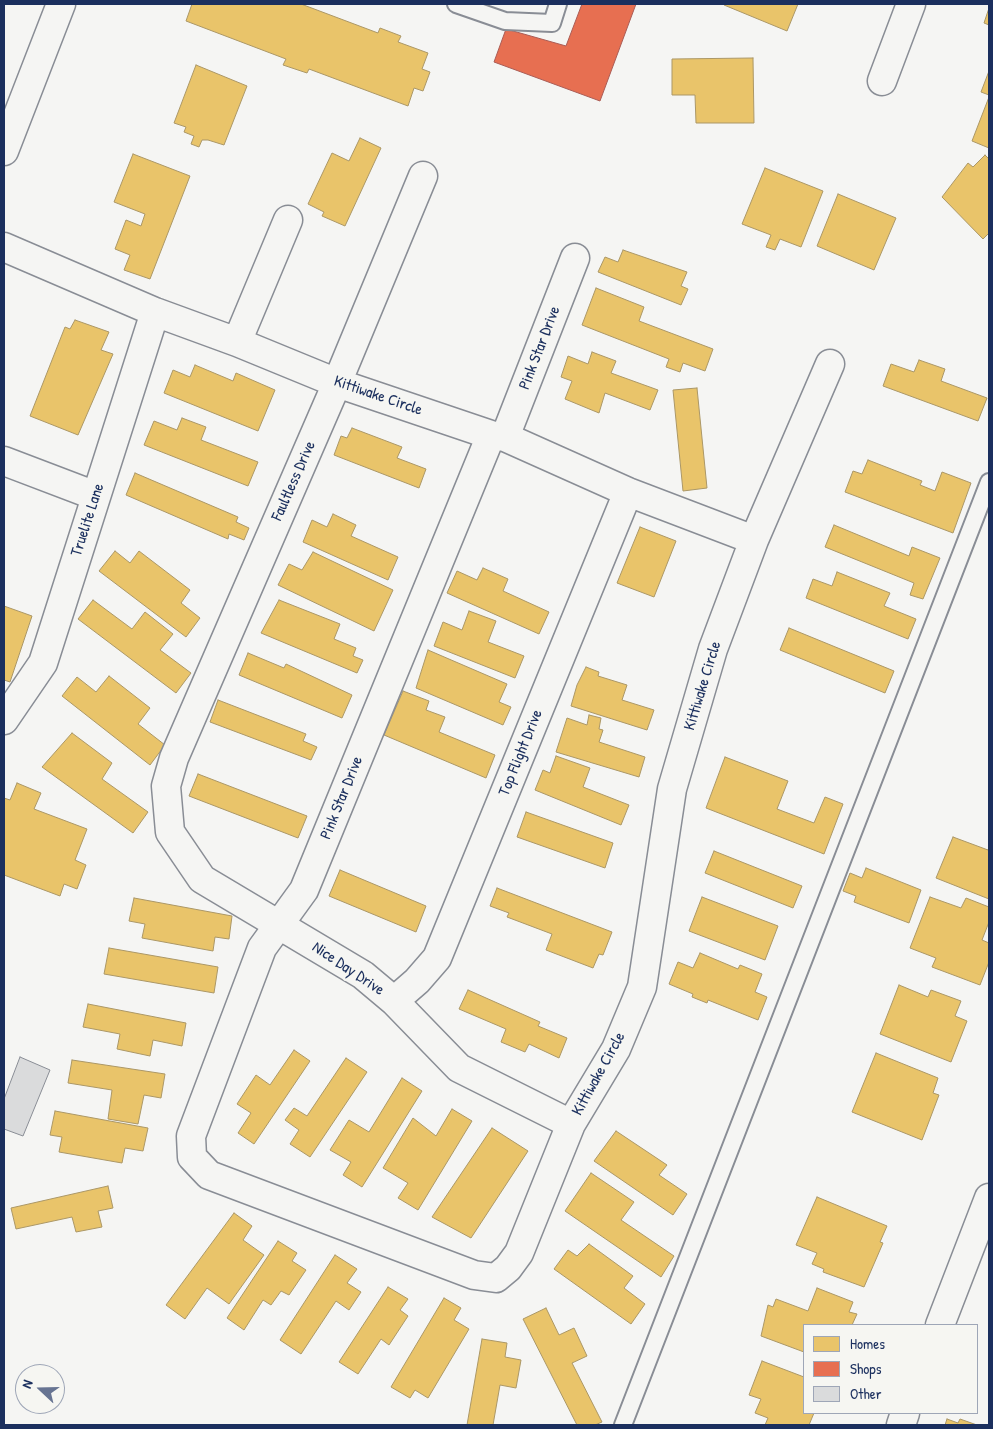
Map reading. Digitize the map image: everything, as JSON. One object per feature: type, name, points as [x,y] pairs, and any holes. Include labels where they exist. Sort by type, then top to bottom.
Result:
[{"type":"street","points":[[4,151],[61,4]]},
{"type":"street","points":[[882,82],[911,4]]},
{"type":"street","name":"Faultless Drive","points":[[166,786],[174,758],[337,383],[423,176]]},
{"type":"street","points":[[237,342],[288,220]]},
{"type":"street","name":"Kittiwake Circle","points":[[4,247],[155,312],[237,342],[337,383],[498,436],[628,492],[754,540]]},
{"type":"street","name":"Pink Star Drive","points":[[192,1157],[191,1136],[262,948],[304,890],[574,258]]},
{"type":"street","name":"Truelite Lane","points":[[4,720],[44,663],[155,312]]},
{"type":"street","name":"Kittiwake Circle","points":[[192,1157],[209,1175],[474,1275],[496,1278],[508,1268],[519,1252],[571,1124],[616,1049],[642,987],[672,789],[713,649],[754,540],[830,364]]},
{"type":"street","points":[[4,461],[96,496]]},
{"type":"street","name":"Top Flight Drive","points":[[394,1001],[437,958],[628,492]]},
{"type":"street","name":"Nice Day Drive","points":[[166,786],[170,832],[202,879],[363,975],[394,1001],[458,1068],[571,1124]]},
{"type":"street","points":[[940,1324],[989,1198]]},
{"type":"lane","points":[[456,4],[505,21],[552,22],[558,4]]},
{"type":"lane","points":[[623,1425],[989,482]]},
{"type":"building: Homes","points":[[192,4],[301,4],[378,33],[380,28],[401,36],[398,42],[428,53],[422,69],[430,72],[423,91],[414,88],[408,106],[309,69],[307,73],[283,65],[286,59],[186,21]]},
{"type":"building: Homes","points":[[725,4],[798,4],[787,31]]},
{"type":"building: Homes","points":[[989,8],[989,25],[984,23]]},
{"type":"building: Homes","points":[[753,58],[754,123],[696,123],[695,95],[672,95],[672,59]]},
{"type":"building: Homes","points":[[196,65],[247,86],[224,145],[208,140],[202,140],[199,147],[191,144],[194,136],[184,132],[186,127],[174,123]]},
{"type":"building: Homes","points":[[989,71],[989,95],[981,92]]},
{"type":"building: Homes","points":[[989,97],[989,148],[972,141]]},
{"type":"building: Homes","points":[[360,138],[381,148],[345,226],[322,216],[324,212],[308,204],[332,153],[349,161]]},
{"type":"building: Homes","points":[[133,154],[190,176],[150,279],[124,270],[130,255],[115,249],[126,220],[141,226],[145,214],[114,202]]},
{"type":"building: Homes","points":[[985,155],[989,159],[989,233],[983,239],[942,197],[968,163],[973,167]]},
{"type":"building: Homes","points":[[765,168],[823,191],[801,247],[780,239],[775,250],[766,247],[771,235],[742,224]]},
{"type":"building: Homes","points":[[838,194],[896,218],[874,270],[817,246]]},
{"type":"building: Homes","points":[[623,250],[687,272],[681,286],[688,289],[681,305],[598,272],[605,257],[618,262]]},
{"type":"building: Homes","points":[[596,288],[644,307],[639,321],[713,349],[705,371],[683,363],[680,372],[666,367],[669,359],[582,325]]},
{"type":"building: Homes","points":[[75,320],[109,332],[101,350],[113,354],[78,435],[30,416],[65,327],[70,329]]},
{"type":"building: Homes","points":[[592,352],[616,361],[611,373],[658,390],[650,410],[605,393],[599,413],[565,399],[572,381],[561,377],[568,356],[588,364]]},
{"type":"building: Homes","points":[[919,360],[945,369],[941,381],[987,398],[978,421],[883,386],[891,364],[914,372]]},
{"type":"building: Homes","points":[[195,365],[233,381],[236,373],[275,390],[258,431],[164,393],[173,370],[190,377]]},
{"type":"building: Homes","points":[[697,388],[707,488],[683,491],[673,390]]},
{"type":"building: Homes","points":[[182,418],[206,427],[201,440],[258,462],[248,486],[144,445],[154,421],[177,430]]},
{"type":"building: Homes","points":[[352,428],[402,447],[397,458],[426,469],[419,488],[334,455],[341,436],[347,438]]},
{"type":"building: Homes","points":[[868,460],[922,481],[920,485],[935,491],[942,472],[971,483],[953,533],[845,492],[853,471],[862,474]]},
{"type":"building: Homes","points":[[135,473],[238,517],[236,522],[249,528],[244,540],[229,534],[228,539],[126,495]]},
{"type":"building: Homes","points":[[333,514],[356,525],[351,536],[398,557],[388,580],[303,542],[312,520],[327,527]]},
{"type":"building: Homes","points":[[834,525],[909,556],[912,547],[940,558],[923,599],[910,595],[914,583],[825,547]]},
{"type":"building: Homes","points":[[640,527],[676,541],[654,597],[617,583]]},
{"type":"building: Homes","points":[[115,551],[130,563],[139,551],[190,590],[181,603],[200,618],[186,637],[99,571]]},
{"type":"building: Homes","points":[[313,552],[393,590],[374,631],[278,585],[289,564],[302,570]]},
{"type":"building: Homes","points":[[483,568],[508,579],[503,591],[549,612],[539,634],[447,593],[457,571],[477,580]]},
{"type":"building: Homes","points":[[837,572],[890,593],[884,606],[916,619],[908,639],[806,598],[813,579],[832,586]]},
{"type":"building: Homes","points":[[93,600],[132,629],[145,612],[173,634],[160,650],[191,673],[176,693],[78,619]]},
{"type":"building: Homes","points":[[279,600],[340,624],[334,639],[356,648],[353,656],[363,660],[357,673],[261,633]]},
{"type":"building: Homes","points":[[4,606],[32,616],[10,682],[4,680]]},
{"type":"building: Homes","points":[[469,611],[496,621],[488,642],[524,656],[515,678],[434,646],[443,622],[462,630]]},
{"type":"building: Homes","points":[[789,628],[894,671],[885,693],[780,650]]},
{"type":"building: Homes","points":[[428,650],[507,684],[499,702],[511,707],[503,725],[416,688]]},
{"type":"building: Homes","points":[[248,653],[284,668],[286,664],[352,695],[342,718],[239,675]]},
{"type":"building: Homes","points":[[586,667],[599,672],[598,676],[627,685],[622,700],[654,710],[647,730],[571,706],[577,685]]},
{"type":"building: Homes","points":[[109,676],[150,708],[138,724],[165,745],[150,765],[62,696],[77,677],[96,692]]},
{"type":"building: Homes","points":[[403,691],[429,701],[426,710],[445,717],[439,732],[495,755],[486,778],[384,735]]},
{"type":"building: Homes","points":[[218,700],[306,734],[303,741],[317,747],[311,760],[210,722]]},
{"type":"building: Homes","points":[[589,715],[601,718],[599,729],[603,730],[599,742],[645,757],[639,777],[556,752],[567,718],[587,725]]},
{"type":"building: Homes","points":[[72,733],[112,763],[102,779],[148,812],[133,833],[42,767]]},
{"type":"building: Homes","points":[[556,756],[590,768],[583,787],[629,805],[621,825],[535,790],[543,770],[550,773]]},
{"type":"building: Homes","points":[[725,757],[788,781],[777,809],[814,823],[825,797],[843,804],[824,854],[706,808]]},
{"type":"building: Homes","points":[[198,774],[307,816],[298,838],[189,796]]},
{"type":"building: Homes","points":[[17,783],[41,793],[34,809],[87,829],[75,860],[86,865],[77,889],[64,884],[60,896],[4,875],[4,798],[10,800]]},
{"type":"building: Homes","points":[[526,812],[613,843],[605,868],[517,837]]},
{"type":"building: Homes","points":[[953,837],[988,850],[989,847],[989,899],[936,878]]},
{"type":"building: Homes","points":[[714,851],[802,886],[793,908],[705,873]]},
{"type":"building: Homes","points":[[866,868],[921,890],[909,923],[854,902],[856,896],[843,891],[850,873],[862,878]]},
{"type":"building: Homes","points":[[340,870],[426,906],[416,932],[329,896]]},
{"type":"building: Homes","points":[[497,888],[612,932],[603,955],[599,954],[593,968],[546,950],[552,934],[507,917],[509,913],[490,906]]},
{"type":"building: Homes","points":[[702,897],[778,926],[765,960],[689,931]]},
{"type":"building: Homes","points":[[930,897],[961,908],[966,898],[989,907],[989,922],[982,940],[989,943],[989,962],[980,985],[932,967],[936,958],[910,948]]},
{"type":"building: Homes","points":[[134,898],[232,916],[229,939],[215,937],[213,951],[142,938],[145,924],[129,921]]},
{"type":"building: Homes","points":[[109,948],[218,967],[214,993],[104,974]]},
{"type":"building: Homes","points":[[700,953],[738,969],[740,965],[762,974],[755,992],[767,997],[758,1020],[708,1000],[707,1003],[692,997],[693,994],[669,984],[678,962],[693,968]]},
{"type":"building: Homes","points":[[899,985],[928,997],[931,990],[961,1001],[955,1016],[967,1021],[951,1062],[880,1034]]},
{"type":"building: Homes","points":[[468,990],[540,1022],[538,1026],[567,1038],[559,1058],[529,1044],[525,1052],[501,1042],[506,1029],[459,1009]]},
{"type":"building: Homes","points":[[88,1004],[186,1023],[182,1046],[153,1040],[150,1056],[117,1049],[120,1034],[83,1027]]},
{"type":"building: Homes","points":[[294,1050],[310,1061],[254,1144],[238,1133],[251,1113],[237,1104],[256,1075],[270,1085]]},
{"type":"building: Homes","points":[[876,1053],[938,1078],[933,1093],[939,1095],[922,1140],[852,1112]]},
{"type":"building: Homes","points":[[346,1058],[367,1072],[310,1157],[290,1144],[299,1130],[285,1120],[294,1108],[307,1116]]},
{"type":"building: Homes","points":[[72,1060],[165,1074],[161,1098],[144,1095],[138,1124],[108,1119],[112,1090],[68,1083]]},
{"type":"building: Homes","points":[[402,1078],[422,1091],[362,1187],[343,1175],[351,1162],[330,1150],[349,1120],[369,1132]]},
{"type":"building: Homes","points":[[452,1109],[472,1121],[418,1210],[398,1198],[408,1183],[383,1168],[413,1118],[436,1136]]},
{"type":"building: Homes","points":[[55,1111],[148,1128],[143,1151],[125,1148],[122,1163],[59,1152],[62,1137],[50,1135]]},
{"type":"building: Homes","points":[[492,1128],[528,1151],[471,1238],[432,1217]]},
{"type":"building: Homes","points":[[616,1131],[667,1165],[659,1175],[687,1194],[673,1215],[594,1161]]},
{"type":"building: Homes","points":[[591,1173],[634,1202],[621,1220],[674,1256],[661,1277],[565,1211]]},
{"type":"building: Homes","points":[[108,1186],[113,1208],[98,1211],[102,1227],[76,1232],[72,1217],[16,1229],[11,1208]]},
{"type":"building: Homes","points":[[817,1197],[887,1226],[880,1242],[883,1243],[864,1287],[823,1272],[824,1269],[812,1264],[817,1253],[796,1245]]},
{"type":"building: Homes","points":[[234,1213],[252,1226],[243,1240],[264,1255],[229,1304],[207,1288],[185,1319],[166,1305]]},
{"type":"building: Homes","points":[[278,1241],[297,1253],[292,1261],[306,1270],[289,1295],[281,1291],[271,1305],[263,1300],[244,1330],[227,1318]]},
{"type":"building: Homes","points":[[589,1244],[633,1276],[624,1288],[645,1304],[631,1324],[554,1269],[568,1250],[577,1256]]},
{"type":"building: Homes","points":[[335,1255],[357,1269],[347,1283],[361,1292],[349,1310],[336,1301],[301,1354],[280,1340]]},
{"type":"building: Homes","points":[[388,1287],[408,1299],[400,1310],[408,1316],[389,1345],[381,1339],[358,1374],[339,1362]]},
{"type":"building: Homes","points":[[817,1288],[853,1302],[849,1312],[857,1314],[852,1324],[803,1324],[803,1352],[761,1336],[768,1305],[773,1307],[776,1299],[808,1311]]},
{"type":"building: Homes","points":[[444,1298],[461,1308],[454,1320],[469,1329],[428,1398],[415,1390],[410,1398],[391,1387]]},
{"type":"building: Homes","points":[[546,1308],[559,1335],[574,1328],[587,1356],[572,1363],[602,1422],[595,1425],[577,1425],[523,1319]]},
{"type":"building: Homes","points":[[482,1339],[507,1343],[505,1357],[521,1360],[516,1388],[500,1385],[493,1425],[467,1425]]},
{"type":"building: Homes","points":[[762,1361],[803,1377],[803,1414],[814,1414],[809,1425],[765,1425],[768,1418],[755,1413],[761,1399],[749,1395]]},
{"type":"building: Homes","points":[[947,1419],[958,1423],[960,1419],[977,1425],[945,1425]]},
{"type":"building: Shops","points":[[582,4],[636,4],[600,101],[494,62],[506,29],[566,46]]},
{"type":"building: Other","points":[[20,1057],[50,1070],[23,1136],[4,1129],[4,1099]]}]
